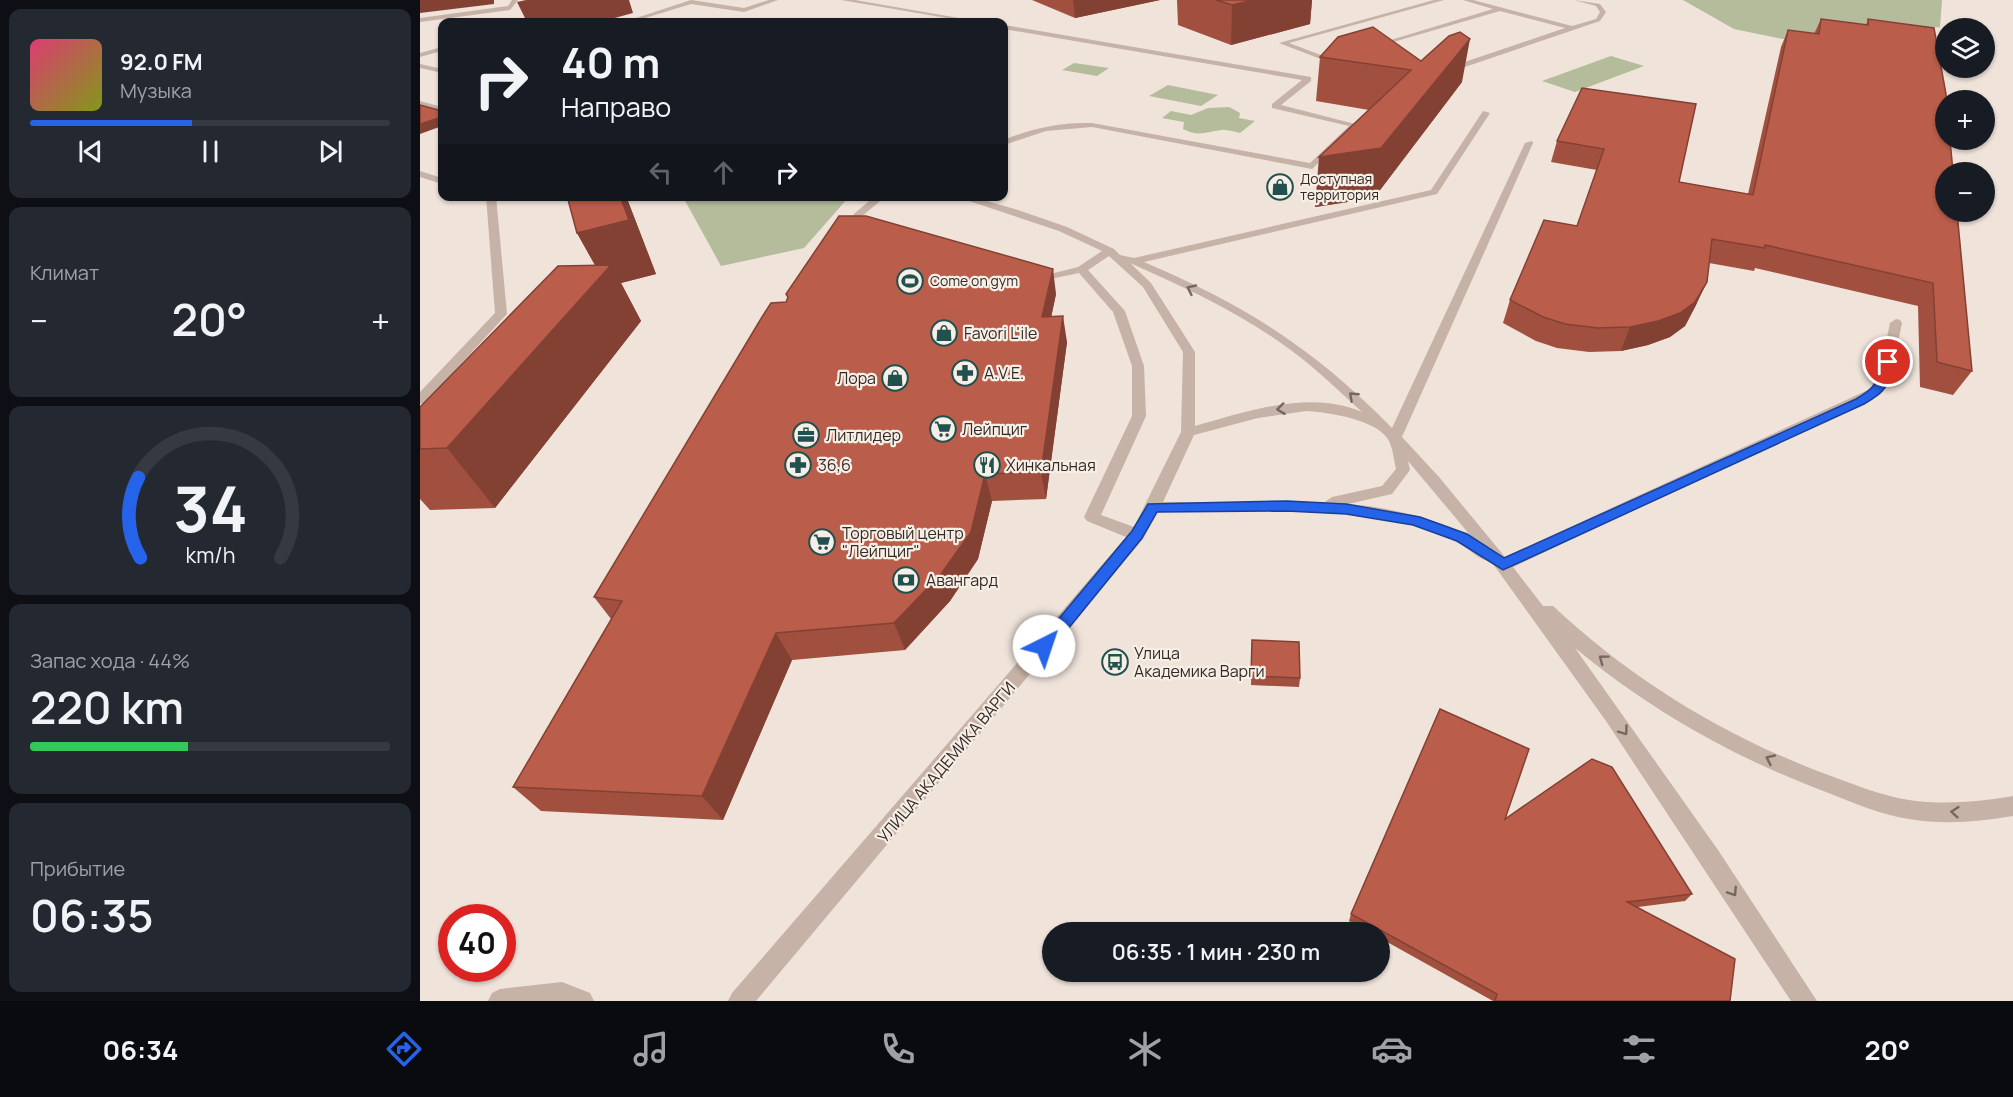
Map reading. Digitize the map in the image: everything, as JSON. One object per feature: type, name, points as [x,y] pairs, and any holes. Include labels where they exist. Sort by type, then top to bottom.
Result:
[{"type":"street","points":[[420,20],[510,8],[515,0]]},
{"type":"street","points":[[640,18],[691,2],[744,10],[775,0]]},
{"type":"street","points":[[844,0],[953,18]]},
{"type":"street","points":[[1346,54],[1326,59],[1282,43],[1441,0]]},
{"type":"street","points":[[1466,0],[1572,28]]},
{"type":"street","points":[[1434,76],[1598,20],[1603,12],[1598,5],[1577,0]]},
{"type":"street","points":[[1401,4],[1412,7]]},
{"type":"street","points":[[1366,49],[1500,9]]},
{"type":"street","points":[[925,18],[933,15]]},
{"type":"street","points":[[1008,28],[1308,79],[1275,106],[1355,125],[1312,166],[1092,126],[1066,125],[1032,131],[1008,140]]},
{"type":"street","points":[[420,56],[438,50]]},
{"type":"street","points":[[420,66],[438,70]]},
{"type":"street","points":[[420,76],[438,72]]},
{"type":"street","points":[[420,103],[438,108]]},
{"type":"street","points":[[1133,261],[1434,192],[1486,113]]},
{"type":"street","points":[[1287,506],[1346,501],[1387,490],[1403,470],[1395,437],[1529,143]]},
{"type":"street","points":[[420,174],[438,180]]},
{"type":"street","points":[[420,400],[501,314],[491,201]]},
{"type":"street","points":[[838,240],[859,224],[878,201]]},
{"type":"street","name":"УЛИЦА АКАДЕМИКА ВАРГИ","points":[[740,1001],[1137,535],[1153,507],[1188,432],[1189,352],[1147,285],[1110,251],[1015,212],[976,201]]},
{"type":"street","points":[[1091,242],[1248,316],[1303,354],[1395,437],[1503,565],[1567,632],[1657,699],[1740,746],[1813,779],[1894,807],[1974,814],[2013,806]]},
{"type":"street","points":[[1028,277],[1039,280],[1082,269],[1110,251]]},
{"type":"street","points":[[1082,269],[1119,311],[1138,366],[1139,416],[1092,517],[1137,535]]},
{"type":"street","points":[[1503,565],[1869,396],[1884,382],[1896,323]]},
{"type":"street","points":[[1188,432],[1266,411],[1304,406],[1335,408],[1366,418],[1395,437]]},
{"type":"street","points":[[1153,507],[1287,506],[1346,509],[1415,520],[1462,537],[1503,565],[1673,800],[1805,1001]]},
{"type":"street","points":[[500,1001],[562,994],[582,1001]]},
{"type":"green space","points":[[1683,0],[1942,0],[1941,18],[1935,18],[1935,27],[1783,39],[1734,29]]},
{"type":"green space","points":[[1611,56],[1644,66],[1575,92],[1542,81]]},
{"type":"green space","points":[[1074,63],[1109,68],[1097,76],[1062,70]]},
{"type":"green space","points":[[1168,85],[1218,95],[1201,106],[1149,96]]},
{"type":"green space","points":[[1229,107],[1240,113],[1239,118],[1255,121],[1240,133],[1223,130],[1198,133],[1183,129],[1184,122],[1162,118],[1171,111],[1191,115],[1208,108]]},
{"type":"green space","points":[[685,201],[845,201],[804,248],[721,266]]},
{"type":"building","points":[[1216,0],[1254,0],[1232,5]]},
{"type":"building","points":[[1821,19],[1868,25],[1868,19],[1934,28],[1935,78],[1943,78],[1945,90],[1935,90],[1935,150],[1951,150],[1952,162],[1935,162],[1935,222],[1958,222],[1972,371],[1937,362],[1933,283],[1765,245],[1765,248],[1712,239],[1707,282],[1695,302],[1680,313],[1658,321],[1630,327],[1598,328],[1565,324],[1543,317],[1510,300],[1544,220],[1577,226],[1604,149],[1557,141],[1582,88],[1696,104],[1679,182],[1753,195],[1788,30],[1819,34]]},
{"type":"building","points":[[1373,27],[1421,61],[1449,36],[1460,32],[1470,39],[1381,148],[1319,157],[1411,70],[1320,57],[1338,37]]},
{"type":"building","points":[[420,105],[438,110],[438,118],[420,124]]},
{"type":"building","points":[[568,201],[622,201],[629,220],[577,233]]},
{"type":"building","name":"Торговый центр \"Лейпциг\"","points":[[839,216],[866,216],[1053,269],[1042,317],[1063,316],[1041,472],[985,474],[971,532],[941,574],[894,623],[776,633],[702,796],[513,787],[622,601],[594,597],[771,303],[786,302],[788,297],[786,294]]},
{"type":"building","points":[[611,265],[447,448],[420,449],[420,407],[558,266]]},
{"type":"building","points":[[1252,640],[1299,642],[1300,678],[1251,676]]},
{"type":"building","points":[[1440,709],[1529,749],[1505,819],[1592,759],[1612,767],[1692,894],[1627,902],[1735,959],[1730,1001],[1495,1001],[1497,994],[1390,935],[1390,922],[1366,922],[1351,914]]},
{"type":"place","name":"Доступная территория","points":[[1280,187]]},
{"type":"place","name":"Come on gym","points":[[910,281]]},
{"type":"place","name":"Favori L'ile","points":[[944,333]]},
{"type":"place","name":"A.V.E.","points":[[965,373]]},
{"type":"place","name":"Лора","points":[[895,378]]},
{"type":"place","name":"Лейпциг","points":[[943,429]]},
{"type":"place","name":"Литлидер","points":[[806,435]]},
{"type":"place","name":"36,6","points":[[798,465]]},
{"type":"place","name":"Хинкальная","points":[[987,465]]},
{"type":"place","name":"Торговый центр \"Лейпциг\"","points":[[822,542]]},
{"type":"place","name":"Авангард","points":[[906,580]]},
{"type":"place","name":"Улица Академика Варги","points":[[1115,662]]},
{"type":"route","points":[[1044,646],[1112,567],[1137,535],[1153,507],[1287,506],[1346,509],[1415,520],[1462,537],[1503,565],[1860,402],[1875,392],[1884,382],[1888,362]]}]
